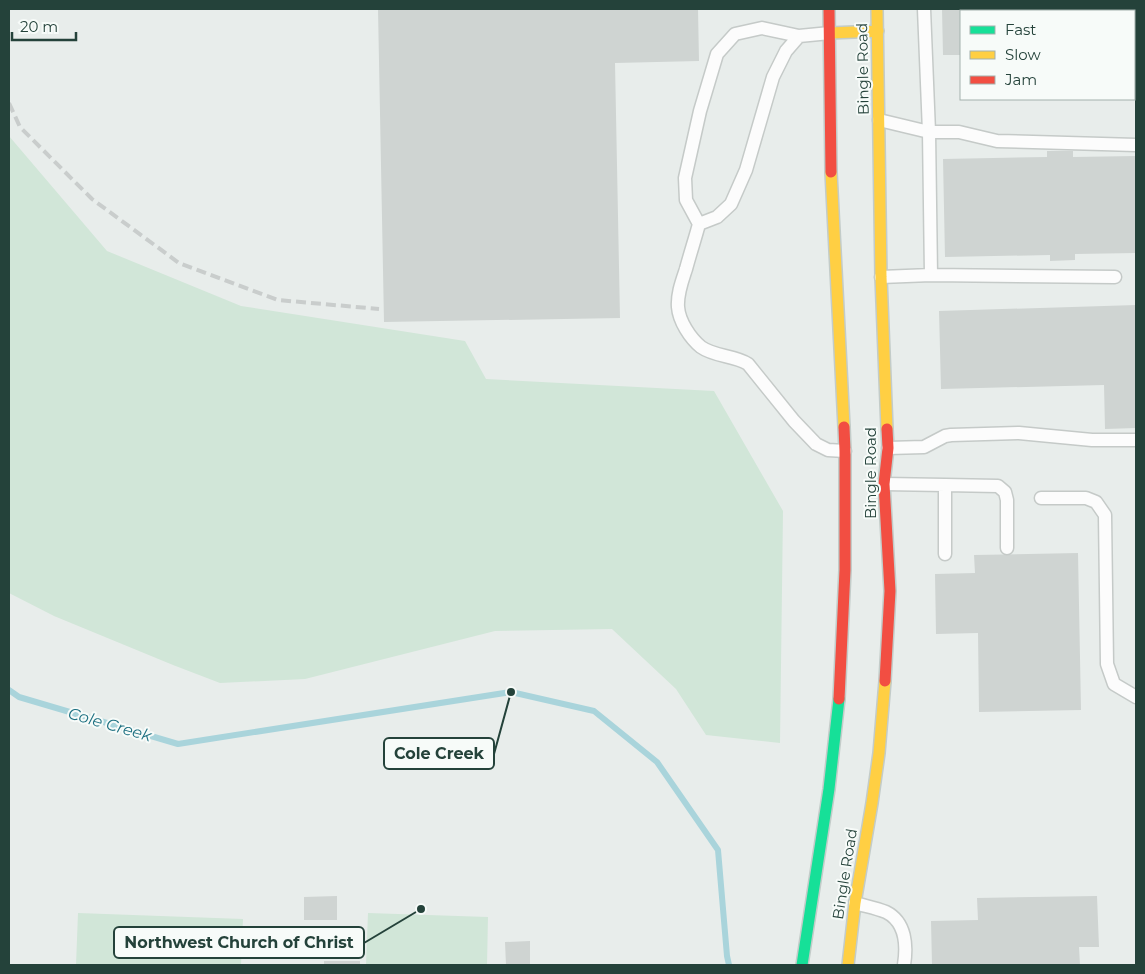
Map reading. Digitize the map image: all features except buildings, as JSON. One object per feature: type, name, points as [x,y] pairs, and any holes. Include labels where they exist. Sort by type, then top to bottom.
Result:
[{"type":"main road","name":"Bingle Road","points":[[802,965],[816,898],[840,682],[849,450],[831,184],[829,9]]},
{"type":"main road","name":"Bingle Road","points":[[848,965],[851,902],[872,803],[879,754],[884,704],[890,592],[883,448],[877,9]]},
{"type":"main road","points":[[830,33],[878,31]]},
{"type":"lane","points":[[924,9],[929,132],[931,275]]},
{"type":"lane","points":[[830,33],[799,36],[762,28],[735,34],[717,54],[700,111],[686,178],[686,200],[699,224],[680,291],[678,308],[681,320],[691,338],[710,351],[742,360],[748,364],[794,422],[816,444],[828,450],[849,450]]},
{"type":"lane","points":[[699,224],[717,217],[731,204],[746,170],[773,78],[786,51],[799,36]]},
{"type":"lane","points":[[879,120],[929,132],[959,132],[997,141],[1136,145]]},
{"type":"lane","points":[[881,277],[931,275],[1115,277]]},
{"type":"lane","points":[[883,448],[924,447],[945,436],[951,435],[1019,434],[1092,440],[1136,440]]},
{"type":"lane","points":[[884,484],[998,486],[1005,492],[1007,500],[1007,548]]},
{"type":"lane","points":[[944,485],[945,554]]},
{"type":"lane","points":[[1041,498],[1086,498],[1096,502],[1106,515],[1108,664],[1114,684],[1136,697]]},
{"type":"lane","points":[[851,902],[885,912],[893,916],[900,924],[904,936],[904,965]]},
{"type":"green space","points":[[9,136],[107,251],[241,306],[465,341],[486,379],[714,391],[783,511],[780,743],[706,735],[676,689],[612,629],[495,631],[305,679],[220,683],[54,616],[9,593]]},
{"type":"green space","points":[[78,913],[243,919],[241,965],[76,965]]},
{"type":"green space","points":[[368,913],[488,917],[487,965],[366,965]]},
{"type":"waterway","name":"Cole Creek","points":[[9,690],[19,697],[178,744],[511,692],[594,711],[657,762],[718,850],[729,965]]},
{"type":"railway","points":[[9,103],[20,127],[92,199],[179,263],[278,300],[379,309]]},
{"type":"traffic: fast","points":[[802,965],[829,789],[839,699]]},
{"type":"traffic: slow","points":[[877,9],[881,277],[887,429]]},
{"type":"traffic: slow","points":[[830,33],[878,31]]},
{"type":"traffic: slow","points":[[831,172],[844,427]]},
{"type":"traffic: slow","points":[[848,965],[855,903],[879,753],[885,681]]},
{"type":"traffic: jam","points":[[829,9],[831,172]]},
{"type":"traffic: jam","points":[[839,699],[845,570],[844,427]]},
{"type":"traffic: jam","points":[[885,681],[890,591],[884,484],[888,448],[887,429]]},
{"type":"place","name":"Cole Creek","points":[[511,692]]},
{"type":"place","name":"Northwest Church of Christ","points":[[421,909]]}]
